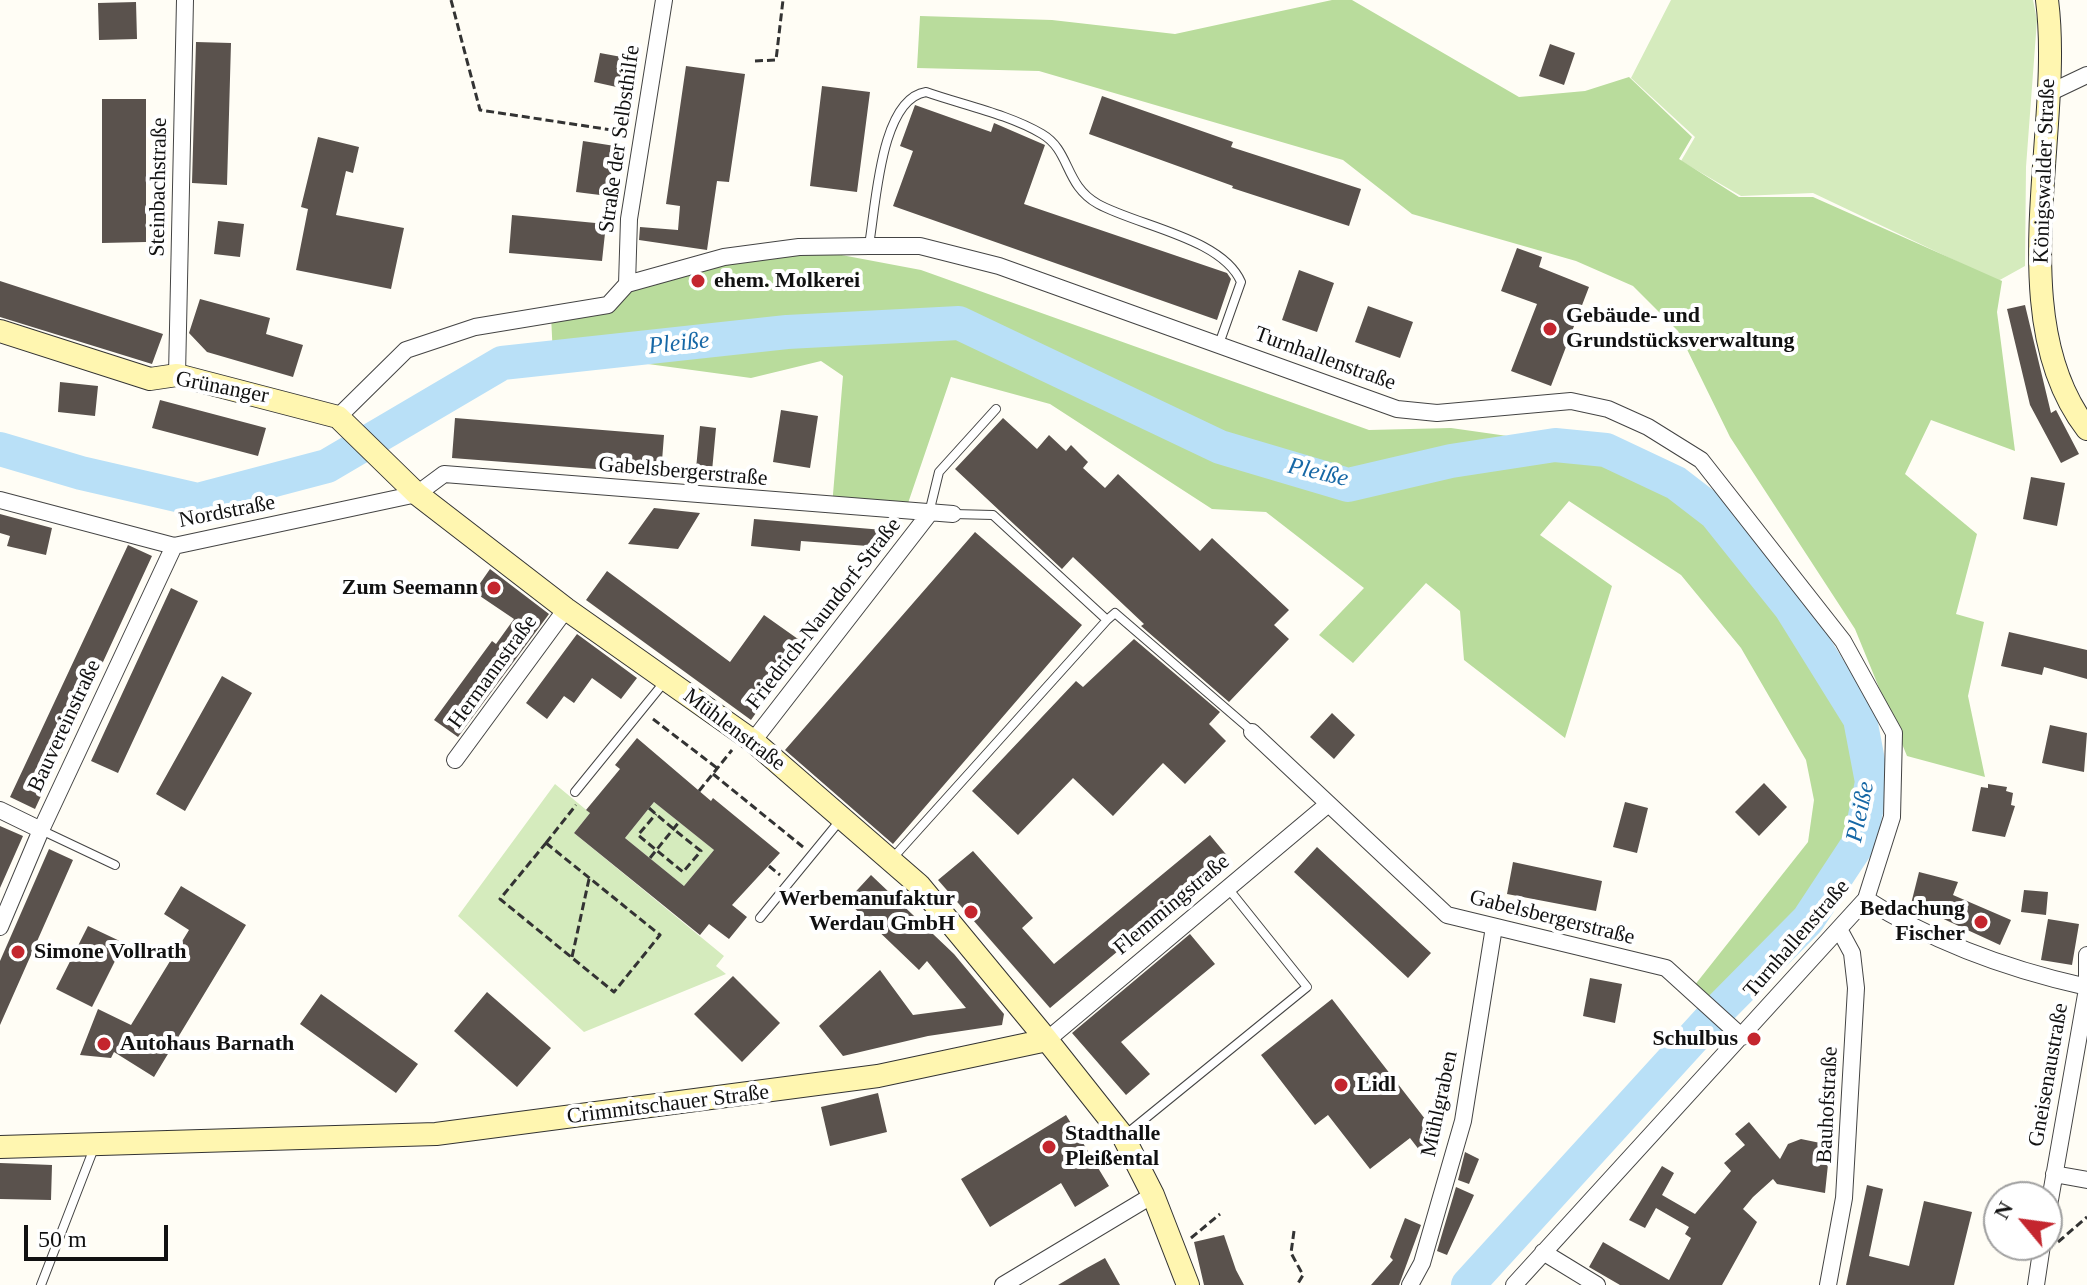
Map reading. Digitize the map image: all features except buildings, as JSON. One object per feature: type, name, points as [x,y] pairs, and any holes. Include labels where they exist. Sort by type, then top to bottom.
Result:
[{"type":"street","name":"Steinbachstraße","points":[[177,375],[185,0]]},
{"type":"street","name":"Straße der Selbsthilfe","points":[[627,284],[629,219],[664,0]]},
{"type":"street","name":"Königswalder Straße","points":[[2047,0],[2049,93],[2041,190],[2041,284],[2049,338],[2061,377],[2087,429]]},
{"type":"street","points":[[2049,93],[2087,75]]},
{"type":"street","name":"Turnhallenstraße","points":[[345,423],[406,350],[475,327],[608,305],[627,284],[724,257],[799,247],[920,246],[999,266],[1397,409],[1437,413],[1571,401],[1608,409],[1648,427],[1701,460],[1843,641],[1894,733],[1892,817],[1866,899],[1514,1285]]},
{"type":"street","name":"Grünanger","points":[[0,331],[150,379],[177,375],[345,423]]},
{"type":"street","name":"Mühlenstraße","points":[[345,423],[417,494],[566,609],[749,738],[891,860],[919,885],[1047,1040]]},
{"type":"street","name":"Gabelsbergerstraße","points":[[417,494],[444,474],[953,514]]},
{"type":"street","name":"Nordstraße","points":[[0,500],[174,546],[417,494]]},
{"type":"street","name":"Friedrich-Naundorf-Straße","points":[[749,738],[929,514]]},
{"type":"street","name":"Bauvereinstraße","points":[[0,927],[41,830],[174,546]]},
{"type":"street","name":"Hermannstraße","points":[[455,760],[566,609]]},
{"type":"street","name":"Gabelsbergerstraße","points":[[1252,732],[1447,915],[1666,968],[1742,1037]]},
{"type":"street","name":"Flemmingstraße","points":[[1047,1040],[1327,805]]},
{"type":"street","points":[[0,810],[41,830]]},
{"type":"street","points":[[1866,899],[1893,917],[2022,973],[2087,987]]},
{"type":"street","name":"Mühlgraben","points":[[1410,1285],[1422,1263],[1463,1121],[1494,927]]},
{"type":"street","name":"Bauhofstraße","points":[[1828,1285],[1844,1198],[1856,988],[1852,953],[1839,929]]},
{"type":"street","name":"Gneisenaustraße","points":[[2053,1181],[2087,987],[2087,955]]},
{"type":"street","points":[[1047,1040],[1123,1136],[1153,1195],[1188,1285]]},
{"type":"street","name":"Crimmitschauer Straße","points":[[0,1147],[94,1147],[436,1134],[878,1076],[1047,1040]]},
{"type":"street","points":[[2054,1174],[2087,1180]]},
{"type":"street","points":[[1003,1285],[1153,1195]]},
{"type":"street","points":[[1543,1252],[1597,1285]]},
{"type":"street","points":[[2036,1285],[2040,1261]]},
{"type":"lane","points":[[869,246],[885,151],[897,112],[906,100],[926,92],[1038,132],[1061,151],[1068,173],[1081,191],[1098,204],[1182,237],[1224,259],[1237,271],[1241,282],[1219,344]]},
{"type":"lane","points":[[929,514],[939,472],[996,409]]},
{"type":"lane","points":[[953,514],[993,515],[1107,620]]},
{"type":"lane","points":[[891,860],[1115,613],[1252,732]]},
{"type":"lane","points":[[575,792],[666,679]]},
{"type":"lane","points":[[760,918],[842,818]]},
{"type":"lane","points":[[41,830],[115,865]]},
{"type":"lane","points":[[1123,1136],[1307,987],[1227,886]]},
{"type":"lane","points":[[41,1285],[94,1147]]},
{"type":"path","points":[[451,0],[480,110],[642,134]]},
{"type":"path","points":[[755,61],[776,60],[783,0]]},
{"type":"path","points":[[636,718],[647,727],[654,718],[717,768]]},
{"type":"path","points":[[699,791],[717,768],[749,738]]},
{"type":"path","points":[[713,774],[812,855]]},
{"type":"path","points":[[546,843],[660,935],[614,992],[500,899],[583,797],[575,792]]},
{"type":"path","points":[[649,808],[701,851],[683,872],[638,835],[656,814]]},
{"type":"path","points":[[650,858],[679,822]]},
{"type":"path","points":[[572,957],[589,878]]},
{"type":"path","points":[[1176,1250],[1220,1214]]},
{"type":"path","points":[[2063,1235],[2087,1217]]},
{"type":"path","points":[[1294,1231],[1291,1253],[1303,1275],[1297,1285]]},
{"type":"green space","points":[[1332,0],[1352,0],[1519,97],[1585,91],[1629,77],[1692,137],[1679,159],[1739,197],[1813,197],[2002,281],[1997,312],[2015,451],[1931,420],[1905,474],[1977,534],[1956,614],[1984,622],[1968,696],[1985,777],[1907,756],[1855,629],[1730,437],[1678,331],[1633,286],[1576,261],[1412,214],[1343,160],[1039,71],[917,68],[920,16],[1052,20],[1175,34]]},
{"type":"green space","points":[[1671,0],[2033,0],[2037,20],[2026,167],[2025,266],[1998,281],[1813,193],[1741,196],[1681,161],[1695,137],[1631,78]]},
{"type":"green space","points":[[799,247],[921,270],[1369,430],[1451,428],[1606,450],[1676,483],[1715,513],[1791,608],[1860,719],[1872,782],[1860,841],[1808,920],[1713,1016],[1694,986],[1808,842],[1814,800],[1806,760],[1741,648],[1681,575],[1569,501],[1540,535],[1612,586],[1565,738],[1464,660],[1460,611],[1426,583],[1353,663],[1319,635],[1364,588],[1266,512],[1212,509],[1050,404],[951,377],[905,512],[832,506],[843,376],[821,361],[751,378],[567,353],[553,357],[551,315],[608,305],[627,284]]},
{"type":"green space","points":[[555,784],[590,813],[574,833],[724,956],[716,966],[726,974],[584,1032],[458,916]]},
{"type":"green space","points":[[654,802],[714,850],[684,886],[625,838]]},
{"type":"waterway","name":"Pleiße","points":[[0,449],[81,473],[198,500],[327,466],[502,363],[787,332],[959,323],[1220,447],[1348,485],[1451,461],[1555,445],[1606,450],[1676,483],[1715,513],[1791,608],[1860,719],[1872,782],[1860,841],[1808,920],[1713,1016],[1468,1285]]},
{"type":"place","name":"ehem. Molkerei","points":[[698,281]]},
{"type":"place","name":"Gebäude- und Grundstücksverwaltung","points":[[1550,329]]},
{"type":"place","name":"Zum Seemann","points":[[494,588]]},
{"type":"place","name":"Werbemanufaktur Werdau GmbH","points":[[971,912]]},
{"type":"place","name":"Bedachung Fischer","points":[[1981,922]]},
{"type":"place","name":"Simone Vollrath","points":[[18,952]]},
{"type":"place","name":"Schulbus","points":[[1754,1039]]},
{"type":"place","name":"Autohaus Barnath","points":[[104,1044]]},
{"type":"place","name":"Lidl","points":[[1341,1085]]},
{"type":"place","name":"Stadthalle Pleißental","points":[[1049,1147]]}]
